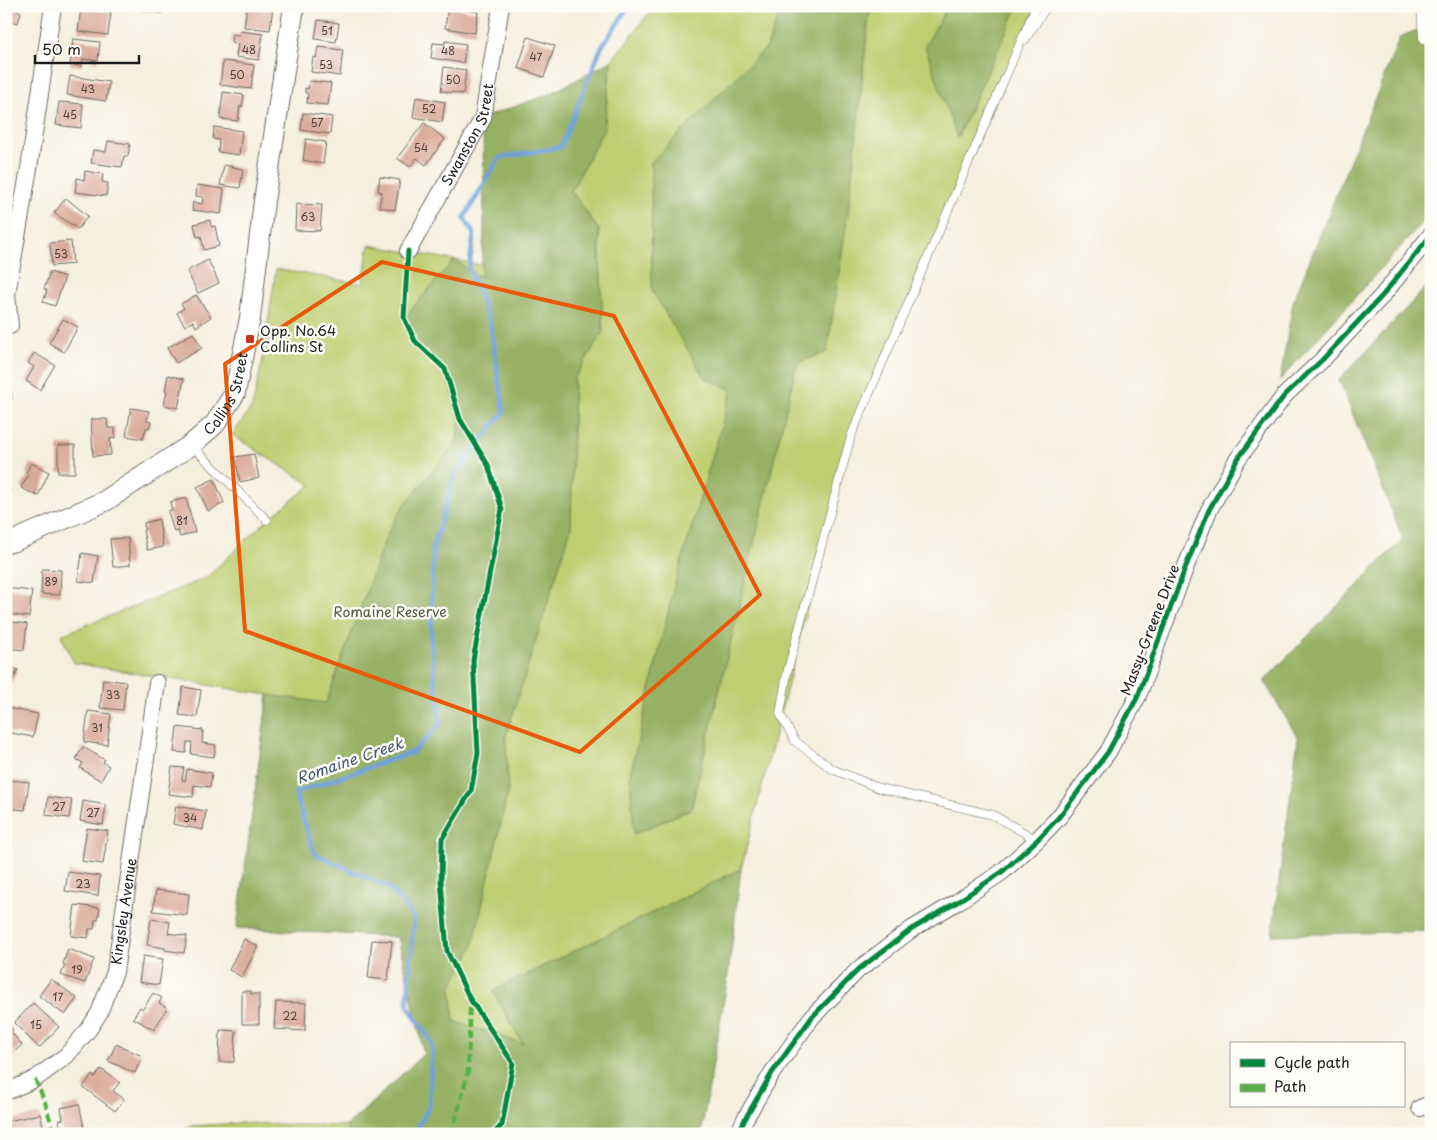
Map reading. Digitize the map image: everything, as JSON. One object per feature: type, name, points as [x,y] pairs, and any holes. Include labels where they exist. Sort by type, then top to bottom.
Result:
[{"type":"street","points":[[10,326],[7,294],[29,168],[52,6]]},
{"type":"street","name":"Collins Street","points":[[6,543],[105,501],[191,445],[215,424],[235,393],[250,318],[264,201],[294,6]]},
{"type":"street","name":"Swanston Street","points":[[408,251],[483,118],[502,6]]},
{"type":"street","name":"Massy-Greene Drive","points":[[738,1134],[772,1073],[812,1017],[859,969],[912,929],[1002,872],[1059,817],[1108,752],[1138,696],[1186,566],[1209,510],[1237,460],[1284,396],[1322,360],[1382,296],[1431,235]]},
{"type":"street","name":"Kingsley Avenue","points":[[6,1092],[35,1079],[66,1056],[99,1013],[114,972],[157,683]]},
{"type":"lane","points":[[1036,6],[851,436],[787,673],[780,714],[795,741],[832,769],[879,788],[993,814],[1037,840]]},
{"type":"lane","points":[[1014,58],[1047,6]]},
{"type":"lane","points":[[1421,6],[1424,38],[1431,46]]},
{"type":"lane","points":[[191,445],[266,520]]},
{"type":"highlighted area","points":[[382,262],[614,316],[760,595],[580,752],[245,631],[225,364]]},
{"type":"green space","points":[[655,6],[1036,6],[851,436],[741,869],[493,991],[523,1044],[510,1134],[177,1134],[192,1126],[238,1123],[347,1126],[424,1054],[398,937],[237,928],[268,695],[74,663],[61,635],[206,578],[267,520],[311,485],[232,435],[252,407],[262,363],[276,269],[363,284],[369,245],[601,286],[599,230],[571,191],[604,129],[611,61]]},
{"type":"green space","points":[[782,6],[870,6],[848,213],[827,352],[797,363],[691,809],[634,834],[630,775],[674,587],[732,390],[705,378],[652,291],[651,162],[767,47]]},
{"type":"green space","points":[[948,6],[1018,6],[957,138],[925,46]]},
{"type":"green space","points":[[1431,24],[1431,207],[1423,222],[1280,380],[1293,302],[1400,37]]},
{"type":"green space","name":"Romaine Reserve","points":[[611,61],[604,129],[571,191],[599,230],[603,332],[574,379],[571,528],[506,736],[508,791],[473,946],[451,987],[454,1021],[523,1044],[493,991],[741,869],[728,976],[701,1134],[348,1134],[347,1126],[424,1054],[398,937],[237,928],[268,695],[326,703],[387,534],[402,508],[456,444],[460,419],[445,369],[415,341],[404,318],[454,260],[481,277],[484,231],[483,118],[552,93]]},
{"type":"green space","points":[[1431,282],[1431,931],[1272,935],[1298,738],[1264,681],[1403,539],[1339,380]]},
{"type":"building","points":[[6,6],[18,6],[17,11],[21,12],[18,23],[6,21]]},
{"type":"building","points":[[140,6],[163,6],[162,13],[140,10]]},
{"type":"building","points":[[247,6],[273,6],[270,30],[244,27]]},
{"type":"building","points":[[325,6],[344,6],[343,10]]},
{"type":"building","points":[[448,7],[478,12],[475,33],[445,28]]},
{"type":"building","points":[[81,8],[111,12],[108,35],[78,31]]},
{"type":"building","points":[[318,20],[339,23],[336,42],[315,39]]},
{"type":"building","points":[[240,31],[263,34],[259,60],[236,57],[238,44],[231,43],[232,34],[239,35]]},
{"type":"building","points":[[528,37],[555,46],[544,77],[518,68]]},
{"type":"building","points":[[73,39],[100,42],[98,61],[83,59],[82,66],[70,65]]},
{"type":"building","points":[[445,41],[466,44],[463,63],[431,58],[433,43],[445,44]]},
{"type":"building","points":[[318,47],[343,50],[340,76],[311,72],[313,57],[316,58]]},
{"type":"building","points":[[223,61],[254,65],[251,89],[220,85]]},
{"type":"building","points":[[444,67],[466,70],[463,94],[441,91]]},
{"type":"building","points":[[70,76],[109,82],[106,101],[67,95]]},
{"type":"building","points":[[309,81],[331,83],[328,105],[307,103],[308,93],[305,93],[305,88],[308,89]]},
{"type":"building","points":[[223,92],[244,95],[238,121],[220,119]]},
{"type":"building","points":[[416,97],[445,102],[442,122],[413,117]]},
{"type":"building","points":[[59,102],[83,104],[81,128],[56,125]]},
{"type":"building","points":[[303,113],[332,117],[330,134],[301,130]]},
{"type":"building","points":[[424,123],[445,139],[426,165],[417,158],[410,167],[397,158]]},
{"type":"building","points":[[214,127],[242,131],[239,155],[218,152],[219,140],[213,139]]},
{"type":"building","points":[[306,139],[326,142],[323,164],[303,160]]},
{"type":"building","points":[[108,141],[130,144],[128,156],[124,156],[122,167],[91,163],[93,150],[106,152]]},
{"type":"building","points":[[224,165],[243,169],[240,188],[220,185]]},
{"type":"building","points":[[85,171],[103,174],[102,182],[108,183],[106,196],[75,192],[77,178],[84,180]]},
{"type":"building","points":[[380,177],[400,180],[395,210],[379,207],[382,192],[378,191]]},
{"type":"building","points":[[197,185],[224,189],[221,214],[192,210],[193,202],[202,204],[203,197],[196,196]]},
{"type":"building","points":[[66,198],[88,216],[78,229],[54,213]]},
{"type":"building","points":[[296,204],[322,205],[320,231],[295,230]]},
{"type":"building","points":[[210,220],[211,227],[215,226],[219,246],[204,250],[201,236],[197,237],[194,224]]},
{"type":"building","points":[[71,241],[73,264],[52,266],[50,243]]},
{"type":"building","points":[[208,260],[219,283],[198,293],[187,271]]},
{"type":"building","points":[[50,272],[65,277],[55,306],[43,302],[47,290],[44,289]]},
{"type":"building","points":[[196,295],[211,317],[196,327],[193,321],[185,326],[177,313],[184,308],[181,304]]},
{"type":"building","points":[[63,319],[78,327],[64,352],[49,343]]},
{"type":"building","points":[[193,333],[202,348],[176,363],[167,348]]},
{"type":"building","points":[[34,353],[55,365],[40,390],[26,381],[34,367],[28,363]]},
{"type":"building","points":[[6,370],[8,370],[12,399],[6,399]]},
{"type":"building","points":[[168,375],[184,379],[178,408],[164,405]]},
{"type":"building","points":[[131,408],[149,411],[147,421],[151,422],[149,428],[146,428],[143,439],[126,436]]},
{"type":"building","points":[[91,419],[107,419],[108,428],[115,428],[115,438],[110,439],[111,455],[93,456]]},
{"type":"building","points":[[58,445],[75,445],[75,473],[58,473]]},
{"type":"building","points":[[254,454],[259,478],[240,482],[235,457]]},
{"type":"building","points":[[31,463],[49,472],[38,496],[21,488],[28,475],[26,473]]},
{"type":"building","points":[[214,479],[224,503],[208,511],[197,487]]},
{"type":"building","points":[[6,490],[11,490],[8,508],[6,508]]},
{"type":"building","points":[[186,498],[195,532],[180,537],[178,531],[174,532],[168,511],[172,510],[170,502]]},
{"type":"building","points":[[159,519],[163,547],[147,550],[143,530],[145,529],[144,523]]},
{"type":"building","points":[[128,538],[130,565],[113,567],[110,539]]},
{"type":"building","points":[[82,553],[98,556],[94,583],[78,581]]},
{"type":"building","points":[[42,569],[61,570],[60,595],[41,594]]},
{"type":"building","points":[[6,588],[32,591],[29,617],[6,614]]},
{"type":"building","points":[[6,621],[27,624],[24,650],[6,648]]},
{"type":"building","points":[[6,664],[18,670],[8,688],[6,687]]},
{"type":"building","points":[[103,679],[126,682],[123,710],[100,708]]},
{"type":"building","points":[[183,687],[201,690],[197,717],[179,715]]},
{"type":"building","points":[[8,708],[38,714],[33,737],[6,732]]},
{"type":"building","points":[[88,711],[111,714],[107,745],[84,742]]},
{"type":"building","points":[[177,727],[203,730],[202,743],[216,745],[214,757],[191,754],[192,742],[187,742],[186,753],[174,752]]},
{"type":"building","points":[[83,747],[105,760],[103,762],[109,766],[101,781],[80,768],[83,763],[76,759]]},
{"type":"building","points":[[172,767],[184,768],[182,780],[185,781],[187,769],[212,773],[210,787],[194,785],[193,797],[168,794]]},
{"type":"building","points":[[9,780],[29,782],[25,810],[6,808]]},
{"type":"building","points":[[48,797],[72,800],[69,818],[46,815]]},
{"type":"building","points":[[83,801],[106,805],[103,825],[80,821]]},
{"type":"building","points":[[176,806],[206,811],[203,830],[173,824]]},
{"type":"building","points":[[87,828],[108,831],[103,864],[82,861]]},
{"type":"building","points":[[68,872],[100,876],[98,896],[65,891]]},
{"type":"building","points":[[156,890],[189,894],[187,915],[153,911]]},
{"type":"building","points":[[75,905],[100,908],[98,920],[95,920],[94,929],[89,929],[88,938],[71,936]]},
{"type":"building","points":[[151,919],[170,922],[168,933],[187,936],[184,953],[147,945]]},
{"type":"building","points":[[244,939],[258,946],[242,977],[229,970]]},
{"type":"building","points":[[372,940],[392,941],[388,980],[368,978]]},
{"type":"building","points":[[68,949],[94,959],[85,983],[61,975]]},
{"type":"building","points":[[143,956],[163,959],[159,985],[139,982]]},
{"type":"building","points":[[51,979],[77,998],[65,1015],[39,996]]},
{"type":"building","points":[[242,991],[251,991],[251,994],[259,994],[259,1024],[242,1024]]},
{"type":"building","points":[[153,993],[162,998],[159,1003],[167,1008],[154,1030],[133,1018],[140,1007],[143,1009]]},
{"type":"building","points":[[276,1002],[306,1003],[305,1031],[274,1029]]},
{"type":"building","points":[[33,1003],[59,1027],[39,1048],[14,1023]]},
{"type":"building","points":[[6,1023],[13,1030],[11,1032],[22,1045],[8,1057],[6,1055]]},
{"type":"building","points":[[220,1030],[236,1031],[234,1062],[219,1062]]},
{"type":"building","points":[[116,1044],[142,1056],[135,1073],[108,1061]]},
{"type":"building","points":[[101,1069],[120,1082],[113,1091],[124,1099],[115,1111],[83,1087],[92,1075],[95,1077]]},
{"type":"building","points":[[79,1104],[85,1131],[62,1134],[59,1120],[63,1119],[61,1108]]},
{"type":"building","points":[[40,1114],[45,1134],[10,1134],[8,1121]]},
{"type":"waterway","name":"Romaine Creek","points":[[414,1134],[429,1107],[432,1043],[407,1005],[414,918],[390,888],[315,854],[295,793],[413,752],[440,724],[431,643],[433,547],[455,474],[504,412],[490,323],[469,269],[474,234],[464,218],[499,158],[561,147],[601,48],[629,6]]},
{"type":"marked path","points":[[6,328],[10,326]]},
{"type":"marked path","points":[[452,1134],[468,1072],[470,1001]]},
{"type":"marked path","points":[[35,1079],[45,1102],[54,1134]]},
{"type":"cycle path","points":[[738,1134],[772,1073],[812,1017],[859,969],[912,929],[1002,872],[1059,817],[1108,752],[1138,696],[1186,566],[1209,510],[1237,460],[1284,396],[1322,360],[1382,296],[1431,235]]},
{"type":"cycle path","points":[[408,251],[404,318],[415,341],[445,369],[460,419],[488,465],[502,509],[473,660],[478,753],[471,791],[442,839],[441,881],[447,951],[470,999],[513,1063],[502,1125],[493,1134]]},
{"type":"place","name":"Opp. No.64 Collins St","points":[[250,339]]}]
